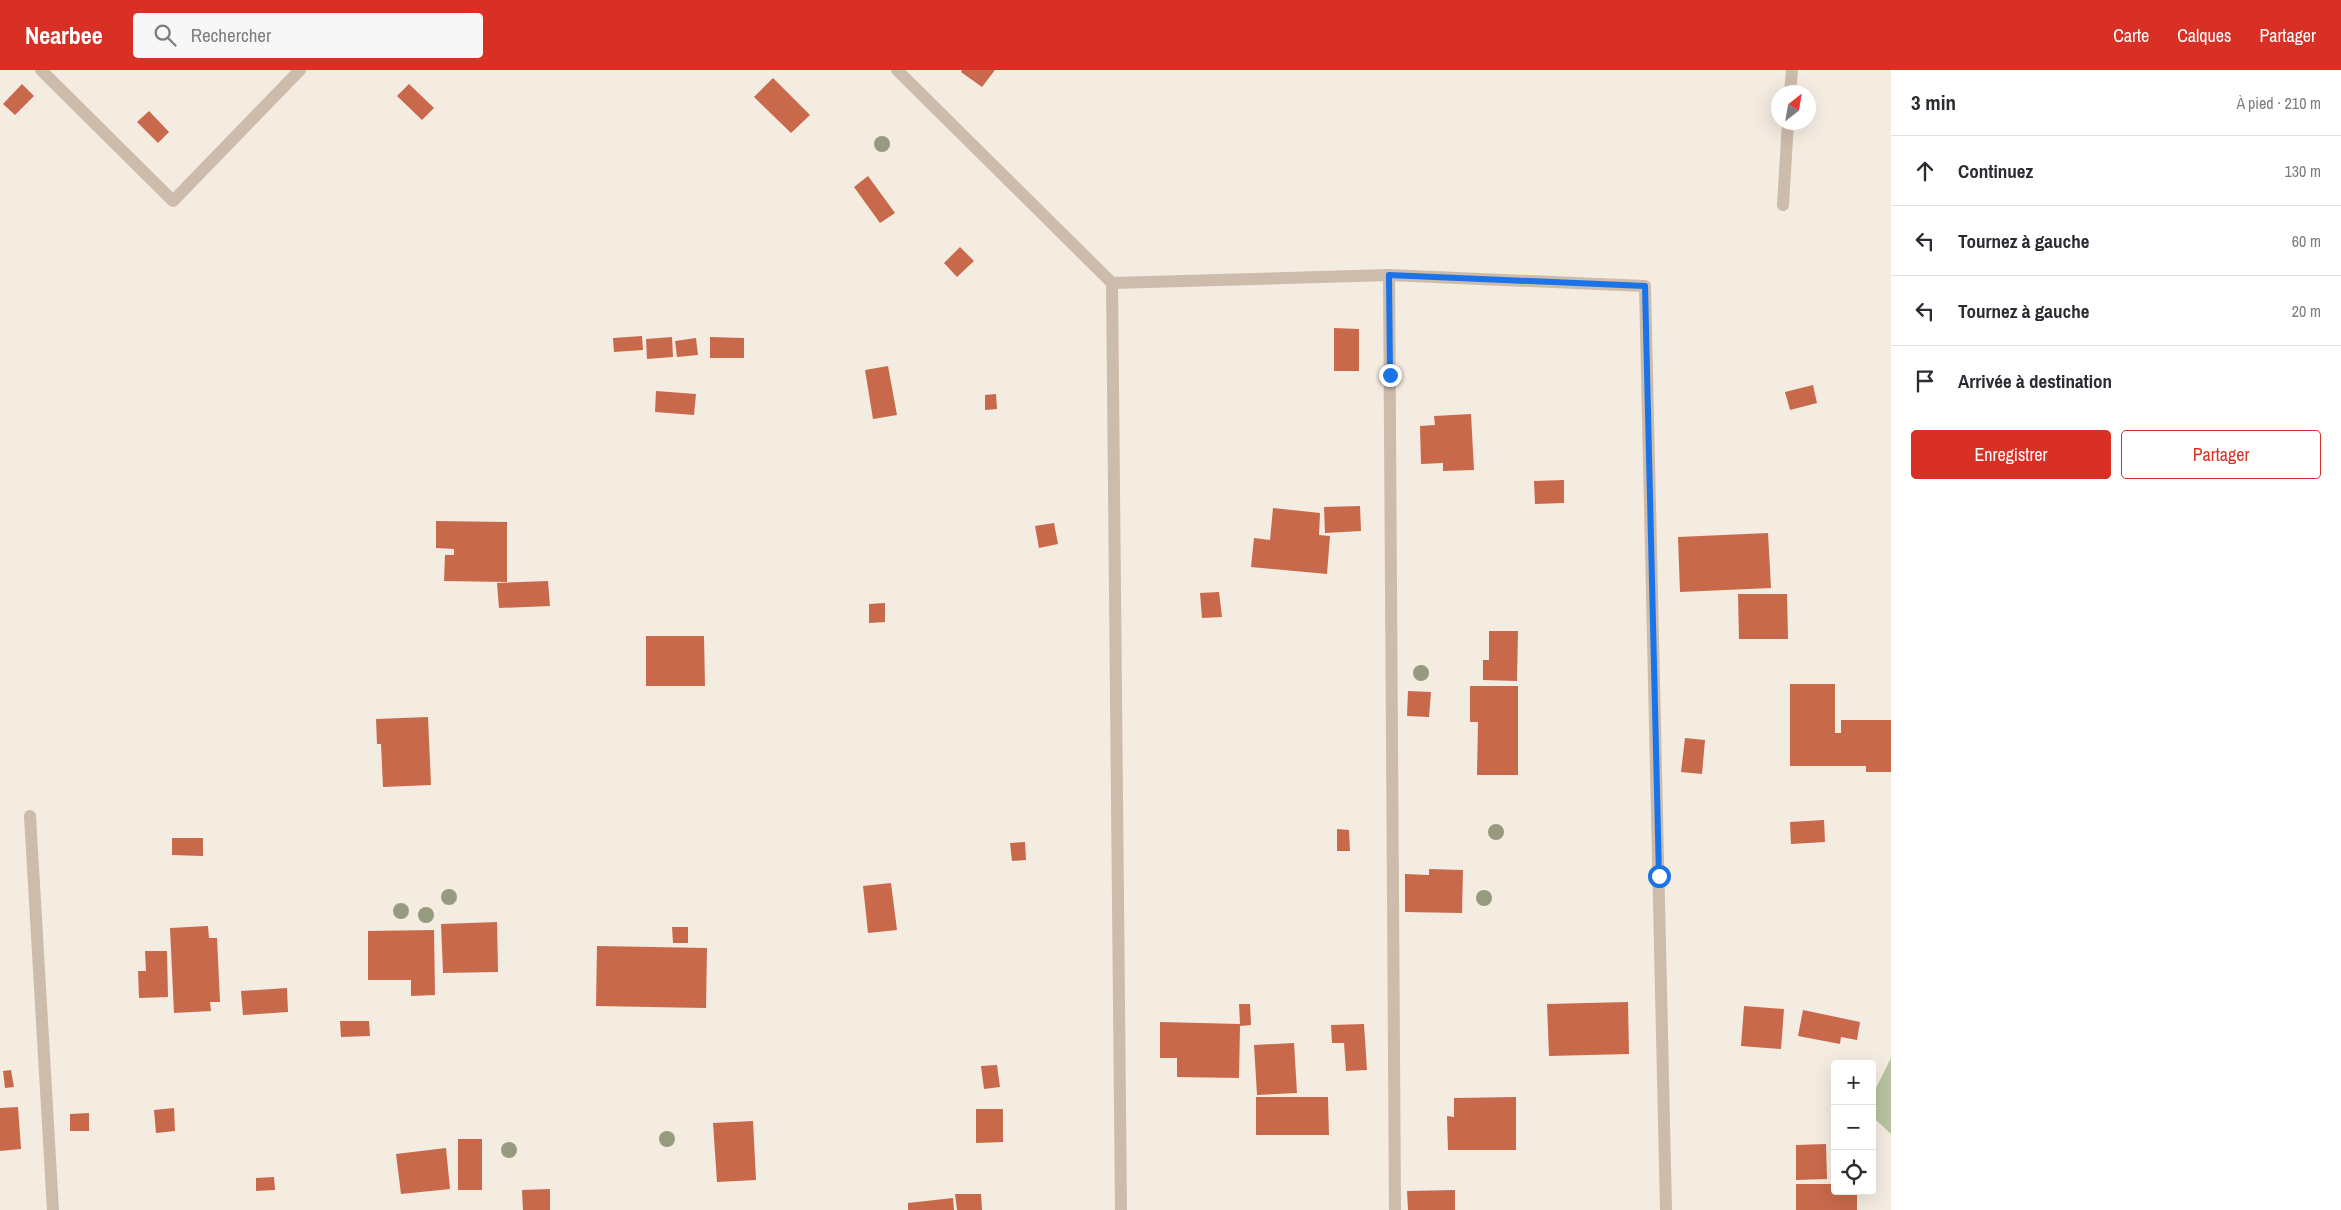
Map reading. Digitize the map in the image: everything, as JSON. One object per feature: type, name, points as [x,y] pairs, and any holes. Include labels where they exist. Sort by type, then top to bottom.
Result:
[{"type":"street","points":[[41,70],[173,201],[300,70]]},
{"type":"street","points":[[897,70],[1112,283],[1121,1210]]},
{"type":"street","points":[[1791,85],[1792,70]]},
{"type":"street","points":[[1783,205],[1788,130]]},
{"type":"street","points":[[1112,283],[1389,275],[1645,286],[1666,1210]]},
{"type":"street","points":[[1389,275],[1395,1210]]},
{"type":"street","points":[[30,816],[53,1210]]},
{"type":"green space","points":[[1891,1058],[1891,1134],[1876,1120],[1876,1088]]},
{"type":"building","points":[[962,70],[995,70],[982,87],[961,72]]},
{"type":"building","points":[[773,78],[810,115],[791,133],[754,97]]},
{"type":"building","points":[[22,84],[34,96],[15,115],[3,104]]},
{"type":"building","points":[[409,84],[434,108],[422,120],[397,96]]},
{"type":"building","points":[[149,111],[169,132],[158,143],[137,122]]},
{"type":"building","points":[[868,176],[895,213],[880,223],[854,187]]},
{"type":"building","points":[[960,247],[974,261],[957,277],[944,263]]},
{"type":"building","points":[[1334,328],[1359,329],[1359,371],[1334,371]]},
{"type":"building","points":[[642,336],[643,350],[614,352],[613,338]]},
{"type":"building","points":[[672,337],[673,357],[647,359],[646,339]]},
{"type":"building","points":[[710,337],[744,338],[744,358],[710,358]]},
{"type":"building","points":[[696,338],[698,355],[677,357],[675,341]]},
{"type":"building","points":[[888,366],[897,415],[873,419],[865,370]]},
{"type":"building","points":[[1813,385],[1817,403],[1790,410],[1785,392]]},
{"type":"building","points":[[656,391],[696,394],[694,415],[655,412]]},
{"type":"building","points":[[996,394],[997,409],[985,410],[985,395]]},
{"type":"building","points":[[1471,414],[1474,470],[1443,471],[1443,463],[1421,464],[1420,426],[1435,425],[1434,416]]},
{"type":"building","points":[[1564,480],[1564,503],[1535,504],[1534,481]]},
{"type":"building","points":[[1360,506],[1361,531],[1325,533],[1324,507]]},
{"type":"building","points":[[1273,508],[1320,513],[1319,535],[1330,536],[1327,574],[1251,567],[1254,538],[1270,540]]},
{"type":"building","points":[[436,521],[507,522],[507,582],[444,581],[445,555],[454,555],[454,549],[436,548]]},
{"type":"building","points":[[1054,523],[1058,544],[1039,548],[1035,526]]},
{"type":"building","points":[[1768,533],[1771,588],[1680,592],[1678,537]]},
{"type":"building","points":[[548,581],[550,606],[499,608],[497,583]]},
{"type":"building","points":[[1219,592],[1222,617],[1202,618],[1200,593]]},
{"type":"building","points":[[1738,594],[1787,594],[1788,639],[1739,639]]},
{"type":"building","points":[[885,603],[885,622],[869,623],[869,604]]},
{"type":"building","points":[[1489,631],[1518,631],[1517,681],[1483,680],[1483,660],[1489,660]]},
{"type":"building","points":[[646,636],[704,636],[705,686],[646,686]]},
{"type":"building","points":[[1790,684],[1835,684],[1835,733],[1841,733],[1841,720],[1891,720],[1891,772],[1866,772],[1866,766],[1790,766]]},
{"type":"building","points":[[1470,686],[1518,686],[1518,775],[1477,775],[1478,722],[1470,722]]},
{"type":"building","points":[[1408,691],[1431,692],[1429,717],[1407,716]]},
{"type":"building","points":[[428,717],[431,785],[383,787],[381,744],[377,744],[376,719]]},
{"type":"building","points":[[1685,738],[1705,740],[1702,774],[1681,772]]},
{"type":"building","points":[[1824,820],[1825,842],[1791,844],[1790,822]]},
{"type":"building","points":[[1337,829],[1349,830],[1350,851],[1337,851]]},
{"type":"building","points":[[172,838],[203,838],[203,856],[172,855]]},
{"type":"building","points":[[1025,842],[1026,860],[1012,861],[1010,843]]},
{"type":"building","points":[[1429,869],[1463,870],[1462,913],[1405,912],[1405,874],[1429,875]]},
{"type":"building","points":[[891,883],[897,930],[868,933],[863,886]]},
{"type":"building","points":[[497,922],[498,972],[443,973],[441,924]]},
{"type":"building","points":[[208,926],[209,938],[217,938],[220,1002],[210,1002],[211,1011],[174,1013],[170,928]]},
{"type":"building","points":[[672,927],[688,927],[688,943],[673,943]]},
{"type":"building","points":[[434,930],[435,995],[411,996],[411,980],[368,980],[368,931]]},
{"type":"building","points":[[597,946],[707,948],[706,1008],[596,1006]]},
{"type":"building","points":[[145,951],[167,951],[168,997],[139,998],[138,971],[146,971]]},
{"type":"building","points":[[287,988],[288,1012],[243,1015],[241,991]]},
{"type":"building","points":[[1628,1002],[1629,1054],[1549,1056],[1547,1004]]},
{"type":"building","points":[[1239,1004],[1250,1004],[1251,1025],[1240,1026],[1239,1078],[1177,1077],[1177,1058],[1160,1058],[1160,1022],[1240,1024]]},
{"type":"building","points":[[1744,1006],[1784,1009],[1781,1049],[1741,1046]]},
{"type":"building","points":[[1803,1010],[1860,1022],[1857,1040],[1841,1037],[1840,1044],[1798,1036]]},
{"type":"building","points":[[340,1021],[369,1021],[370,1036],[341,1037]]},
{"type":"building","points":[[1364,1024],[1367,1070],[1346,1071],[1344,1043],[1332,1043],[1331,1025]]},
{"type":"building","points":[[1294,1043],[1297,1093],[1257,1095],[1254,1045]]},
{"type":"building","points":[[997,1065],[1000,1087],[984,1089],[981,1066]]},
{"type":"building","points":[[11,1070],[14,1087],[5,1088],[3,1071]]},
{"type":"building","points":[[1256,1097],[1328,1097],[1329,1135],[1256,1135]]},
{"type":"building","points":[[1516,1097],[1516,1150],[1448,1150],[1447,1116],[1454,1117],[1454,1098]]},
{"type":"building","points":[[18,1107],[21,1149],[0,1151],[0,1108]]},
{"type":"building","points":[[174,1108],[175,1131],[156,1133],[154,1110]]},
{"type":"building","points":[[976,1109],[1003,1109],[1003,1142],[976,1143]]},
{"type":"building","points":[[89,1113],[89,1131],[70,1131],[70,1114]]},
{"type":"building","points":[[753,1121],[756,1180],[717,1182],[713,1123]]},
{"type":"building","points":[[458,1139],[482,1139],[482,1190],[458,1190]]},
{"type":"building","points":[[1826,1144],[1827,1179],[1796,1180],[1796,1145]]},
{"type":"building","points":[[446,1148],[450,1189],[401,1194],[396,1154]]},
{"type":"building","points":[[274,1177],[275,1190],[256,1191],[256,1178]]},
{"type":"building","points":[[1796,1184],[1831,1184],[1831,1195],[1857,1195],[1857,1210],[1796,1210]]},
{"type":"building","points":[[550,1189],[550,1210],[523,1210],[522,1190]]},
{"type":"building","points":[[1455,1190],[1455,1210],[1408,1210],[1407,1191]]},
{"type":"building","points":[[955,1194],[981,1194],[982,1210],[957,1210]]},
{"type":"building","points":[[953,1198],[954,1210],[908,1210],[908,1203]]},
{"type":"route","points":[[1390,375],[1389,275],[1645,286],[1659,876]]}]
